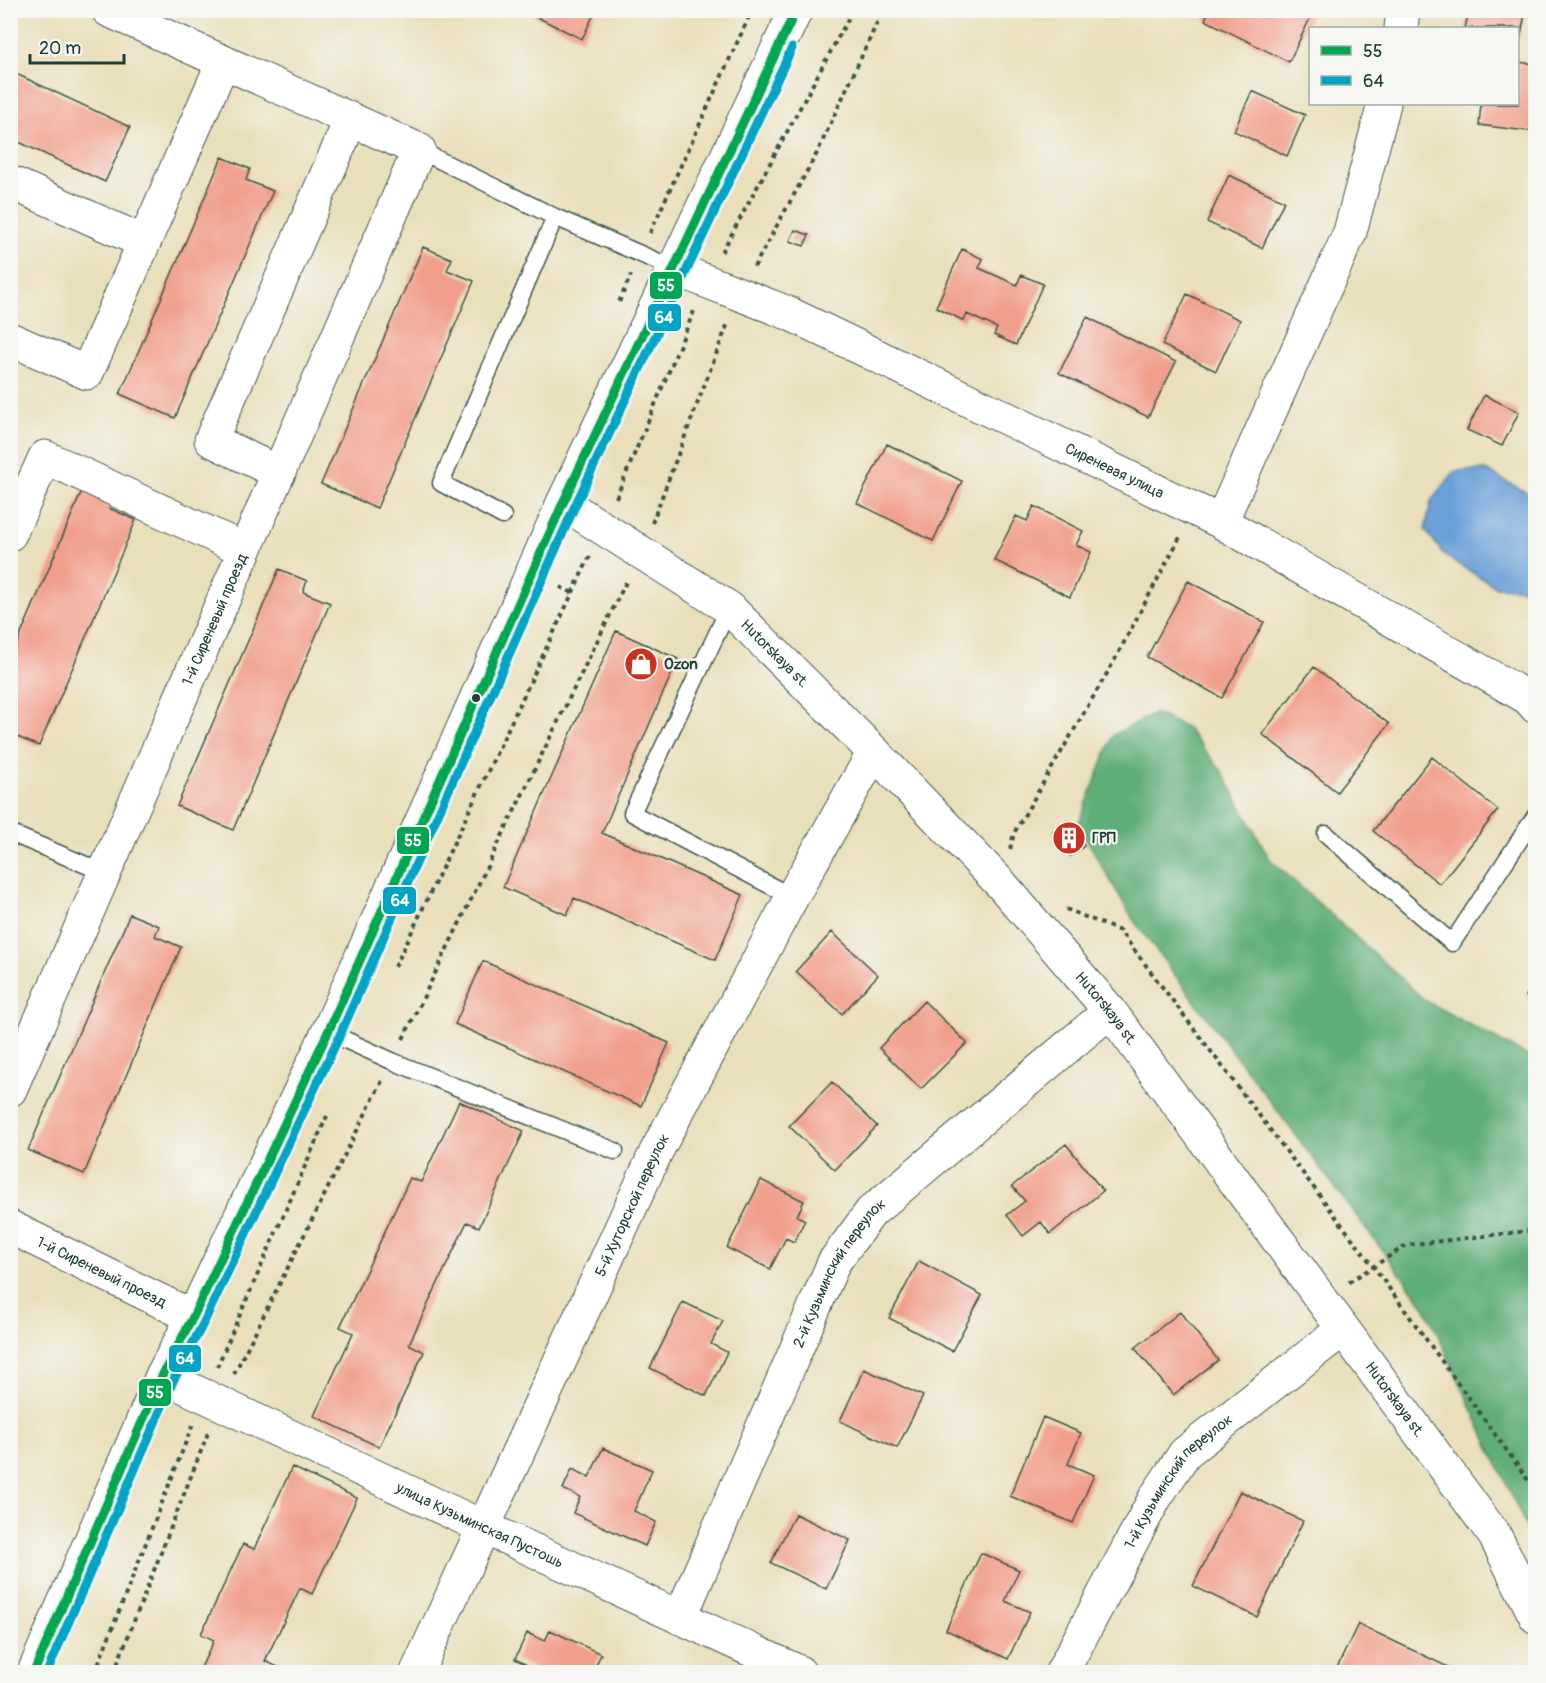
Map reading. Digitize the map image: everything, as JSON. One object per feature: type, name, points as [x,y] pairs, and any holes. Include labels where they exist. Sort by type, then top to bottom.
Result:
[{"type":"street","points":[[108,10],[419,150]]},
{"type":"street","points":[[34,1672],[162,1376],[193,1317],[328,1032],[563,503],[796,10]]},
{"type":"street","points":[[1401,27],[1402,10]]},
{"type":"street","points":[[10,339],[87,373],[223,62]]},
{"type":"street","points":[[1208,516],[1350,232],[1383,105]]},
{"type":"street","points":[[279,473],[211,440],[351,119]]},
{"type":"street","name":"1-й Сиреневый проезд","points":[[10,1090],[419,150]]},
{"type":"street","points":[[10,182],[144,242]]},
{"type":"street","name":"Сиреневая улица","points":[[675,269],[788,313],[1208,516],[1533,696]]},
{"type":"street","points":[[10,534],[45,457],[245,550]]},
{"type":"street","name":"Hutorskaya st.","points":[[563,503],[729,608],[874,752],[1001,884],[1110,1011],[1495,1536],[1536,1617]]},
{"type":"street","name":"5-й Хуторской переулок","points":[[417,1672],[656,1152],[792,897],[874,752]]},
{"type":"street","name":"2-й Кузьминский переулок","points":[[680,1618],[834,1262],[871,1212],[1110,1011]]},
{"type":"street","name":"1-й Сиреневый проезд","points":[[10,1227],[193,1317]]},
{"type":"street","name":"1-й Кузьминский переулок","points":[[1062,1672],[1155,1498],[1185,1453],[1342,1330]]},
{"type":"street","name":"улица Кузьминская Пустошь","points":[[162,1376],[799,1672]]},
{"type":"lane","points":[[419,150],[555,217],[675,269]]},
{"type":"lane","points":[[503,516],[441,483],[555,217]]},
{"type":"lane","points":[[729,608],[632,813],[792,897]]},
{"type":"lane","points":[[1326,834],[1452,943],[1536,815]]},
{"type":"lane","points":[[10,833],[105,873]]},
{"type":"lane","points":[[328,1032],[392,1061],[615,1151]]},
{"type":"path","points":[[394,969],[604,527],[706,281],[853,10]]},
{"type":"path","points":[[114,1672],[212,1399],[392,1061],[641,551],[740,294],[817,153],[883,10]]},
{"type":"path","points":[[1001,884],[1014,833],[1113,663],[1208,516]]},
{"type":"path","points":[[1066,909],[1120,931],[1373,1266],[1536,1491]]},
{"type":"path","points":[[95,1672],[212,1399],[330,1110]]},
{"type":"path","points":[[1321,1300],[1407,1245],[1536,1230]]},
{"type":"green space","points":[[1155,713],[1186,727],[1221,770],[1270,859],[1426,1001],[1535,1060],[1535,1546],[1425,1307],[1134,921],[1078,825],[1113,735]]},
{"type":"water","points":[[1485,470],[1535,497],[1535,583],[1528,589],[1496,587],[1445,556],[1425,530],[1431,501],[1455,471]]},
{"type":"building","points":[[522,10],[596,10],[582,39]]},
{"type":"building","points":[[1209,10],[1314,10],[1289,62],[1205,20]]},
{"type":"building","points":[[1469,10],[1526,10],[1519,43],[1519,27],[1465,27]]},
{"type":"building","points":[[1519,62],[1536,64],[1536,132],[1479,125],[1481,105],[1519,105]]},
{"type":"building","points":[[10,71],[130,127],[105,182],[10,138]]},
{"type":"building","points":[[1252,91],[1305,115],[1287,156],[1234,131]]},
{"type":"building","points":[[222,157],[250,169],[246,180],[273,191],[175,418],[120,394]]},
{"type":"building","points":[[1229,175],[1284,201],[1262,248],[1207,222]]},
{"type":"building","points":[[795,230],[809,235],[804,246],[790,241]]},
{"type":"building","points":[[423,247],[452,259],[447,270],[474,281],[377,508],[321,484]]},
{"type":"building","points":[[962,249],[983,259],[979,268],[1017,285],[1021,275],[1043,284],[1016,345],[994,335],[997,328],[967,314],[964,321],[936,307]]},
{"type":"building","points":[[1187,294],[1240,320],[1216,371],[1162,345]]},
{"type":"building","points":[[1087,317],[1176,362],[1148,417],[1059,373]]},
{"type":"building","points":[[1484,395],[1519,412],[1502,446],[1467,430]]},
{"type":"building","points":[[887,444],[962,481],[933,541],[857,503]]},
{"type":"building","points":[[84,486],[113,498],[109,508],[136,520],[39,746],[10,734],[10,660]]},
{"type":"building","points":[[1034,506],[1083,531],[1076,545],[1091,552],[1070,597],[994,560],[1016,516],[1027,521]]},
{"type":"building","points":[[279,569],[307,581],[303,592],[330,603],[233,830],[177,806]]},
{"type":"building","points":[[1188,581],[1264,622],[1222,698],[1147,657]]},
{"type":"building","points":[[616,631],[678,659],[602,833],[743,895],[715,960],[574,898],[567,915],[503,887]]},
{"type":"building","points":[[1314,667],[1389,724],[1337,792],[1262,734]]},
{"type":"building","points":[[1432,757],[1498,810],[1440,884],[1373,831]]},
{"type":"building","name":"ГРП","points":[[1067,821],[1084,846],[1070,856],[1053,831]]},
{"type":"building","points":[[130,914],[159,926],[155,936],[181,947],[84,1174],[28,1150]]},
{"type":"building","points":[[832,932],[878,975],[842,1014],[796,971]]},
{"type":"building","points":[[483,961],[669,1043],[641,1106],[455,1024]]},
{"type":"building","points":[[1536,978],[1536,1001],[1526,996]]},
{"type":"building","points":[[924,1001],[967,1043],[921,1089],[879,1048]]},
{"type":"building","points":[[832,1082],[877,1126],[835,1170],[789,1126]]},
{"type":"building","points":[[459,1101],[524,1131],[479,1227],[467,1222],[409,1344],[424,1352],[379,1447],[314,1416],[353,1333],[340,1327],[410,1178],[421,1182]]},
{"type":"building","points":[[1066,1144],[1103,1191],[1050,1234],[1041,1222],[1023,1236],[1007,1215],[1025,1201],[1012,1186]]},
{"type":"building","points":[[761,1180],[804,1201],[797,1216],[805,1220],[794,1242],[786,1238],[770,1269],[727,1248]]},
{"type":"building","points":[[919,1261],[982,1295],[952,1351],[889,1318]]},
{"type":"building","points":[[683,1302],[723,1321],[711,1344],[727,1352],[706,1396],[650,1368]]},
{"type":"building","points":[[1180,1312],[1218,1360],[1173,1395],[1135,1348]]},
{"type":"building","points":[[864,1369],[923,1396],[897,1448],[840,1421]]},
{"type":"building","points":[[1043,1417],[1081,1433],[1068,1464],[1094,1475],[1073,1523],[1010,1496]]},
{"type":"building","points":[[603,1448],[652,1470],[634,1511],[656,1522],[645,1546],[573,1513],[580,1497],[563,1489],[572,1469],[589,1477]]},
{"type":"building","points":[[292,1467],[357,1498],[312,1594],[300,1588],[265,1661],[280,1668],[278,1672],[199,1672],[214,1640],[201,1634],[243,1544],[254,1549]]},
{"type":"building","points":[[1240,1491],[1303,1521],[1257,1617],[1193,1586]]},
{"type":"building","points":[[795,1514],[850,1540],[826,1589],[771,1563]]},
{"type":"building","points":[[981,1553],[1019,1570],[1005,1601],[1030,1612],[1008,1659],[946,1630]]},
{"type":"building","points":[[1358,1624],[1448,1667],[1445,1672],[1335,1672]]},
{"type":"building","points":[[550,1630],[601,1654],[593,1672],[531,1672],[533,1668],[515,1659],[527,1633],[545,1641]]},
{"type":"transit line","name":"55","points":[[34,1672],[162,1376],[193,1317],[328,1032],[563,503],[796,10]]},
{"type":"transit line","name":"64","points":[[47,1672],[173,1381],[204,1322],[339,1037],[574,508],[792,48]]},
{"type":"place","name":"Ozon","points":[[641,664]]},
{"type":"place","name":"ГРП","points":[[1069,838]]}]
